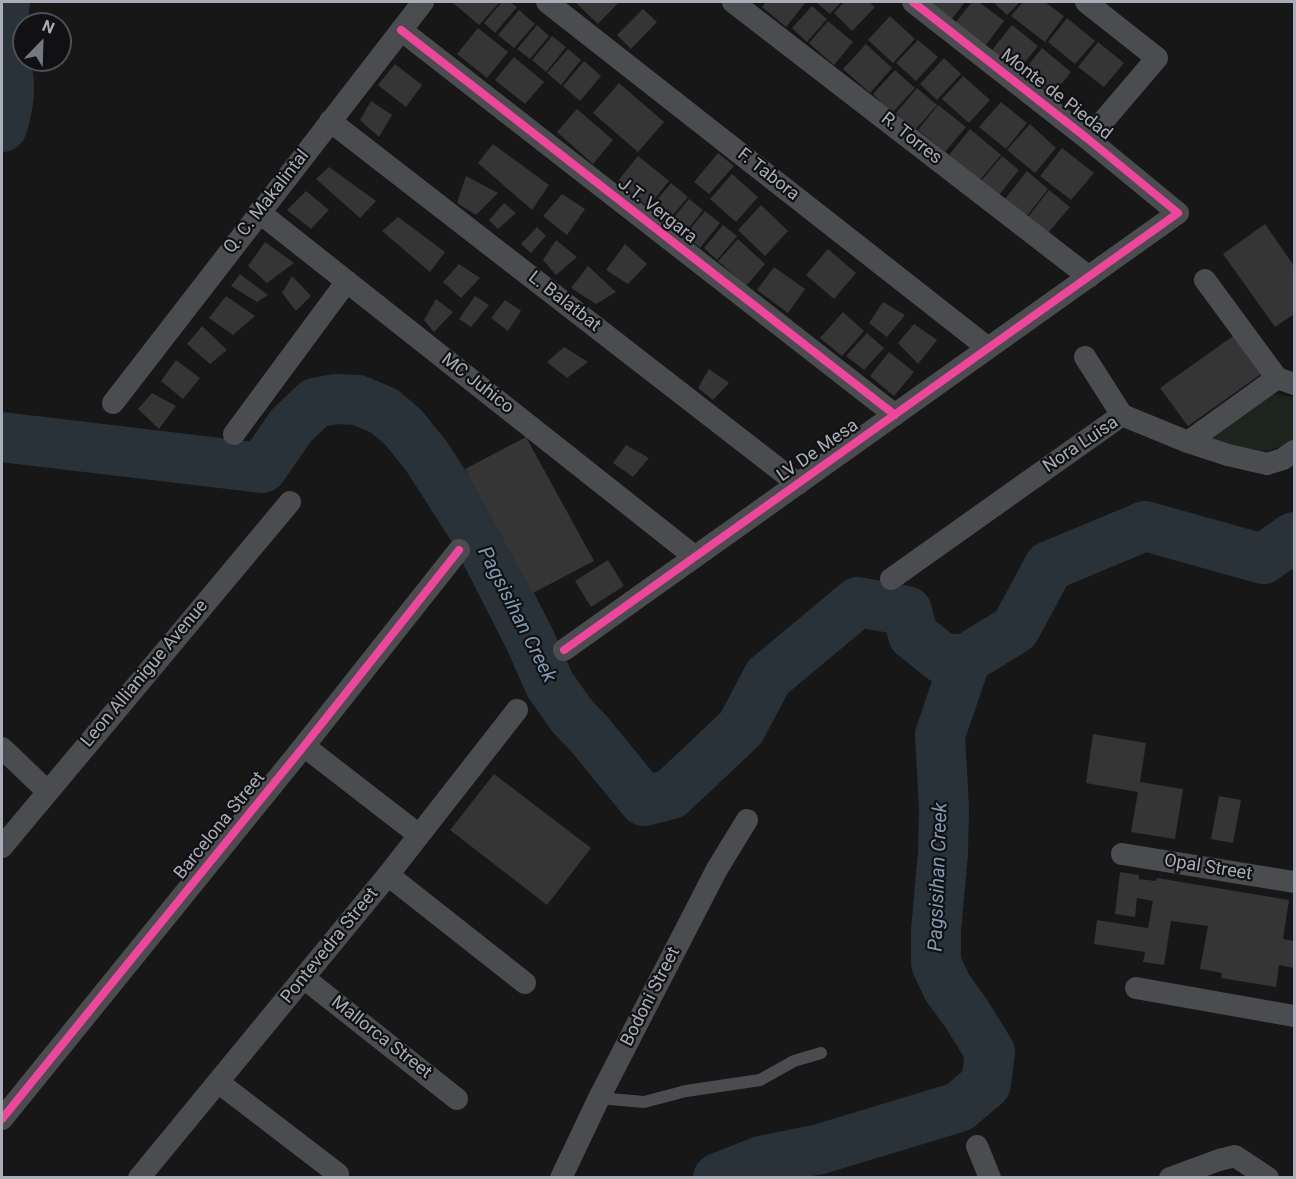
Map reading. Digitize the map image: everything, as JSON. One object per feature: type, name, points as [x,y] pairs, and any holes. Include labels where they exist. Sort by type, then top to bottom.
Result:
[{"type":"street","name":"Q. C. Makalintal","points":[[113,403],[423,2]]},
{"type":"street","name":"F. Tabora","points":[[547,2],[988,348]]},
{"type":"street","name":"R. Torres","points":[[733,2],[1089,277]]},
{"type":"street","name":"Monte de Piedad","points":[[914,2],[1179,213]]},
{"type":"street","points":[[1086,2],[1157,58],[1088,139]]},
{"type":"street","name":"J.T. Vergara","points":[[401,30],[895,416]]},
{"type":"street","name":"L. Balatbat","points":[[330,121],[798,484]]},
{"type":"street","name":"MC Juhico","points":[[259,212],[695,557]]},
{"type":"street","name":"LV De Mesa","points":[[564,650],[1179,213]]},
{"type":"street","points":[[1188,442],[1286,381],[1205,280]]},
{"type":"street","points":[[234,434],[347,281]]},
{"type":"street","points":[[1085,357],[1122,415]]},
{"type":"street","name":"Nora Luisa","points":[[891,579],[1122,415],[1188,442],[1267,464],[1283,459],[1294,451]]},
{"type":"street","name":"Leon Allianigue Avenue","points":[[2,847],[47,790],[290,502]]},
{"type":"street","name":"Barcelona Street","points":[[2,1119],[304,746],[459,550]]},
{"type":"street","name":"Pontevedra Street","points":[[139,1178],[388,875],[517,710]]},
{"type":"street","points":[[304,746],[418,835]]},
{"type":"street","points":[[2,748],[47,790]]},
{"type":"street","name":"Bodoni Street","points":[[561,1178],[599,1098],[717,869],[747,820]]},
{"type":"street","name":"Opal Street","points":[[1122,854],[1294,882]]},
{"type":"street","points":[[388,875],[525,983]]},
{"type":"street","name":"Mallorca Street","points":[[304,978],[457,1099]]},
{"type":"street","points":[[1136,988],[1286,1014],[1294,1032]]},
{"type":"street","points":[[218,1082],[338,1174]]},
{"type":"street","points":[[976,1146],[990,1178]]},
{"type":"street","points":[[1170,1177],[1235,1156],[1268,1178]]},
{"type":"lane","points":[[599,1098],[644,1102],[686,1091],[760,1080],[794,1061],[821,1053]]},
{"type":"shaded area","points":[[1272,394],[1294,397],[1294,439],[1292,443],[1259,453],[1213,439],[1216,428]]},
{"type":"building","points":[[452,2],[500,2],[479,25]]},
{"type":"building","points":[[502,2],[510,2],[517,7],[495,33],[484,23]]},
{"type":"building","points":[[575,2],[619,2],[598,24]]},
{"type":"building","points":[[766,2],[806,2],[786,27],[762,7]]},
{"type":"building","points":[[816,2],[841,2],[830,14]]},
{"type":"building","points":[[844,2],[869,2],[875,7],[852,31],[834,13]]},
{"type":"building","points":[[928,2],[965,2],[951,20]]},
{"type":"building","points":[[972,2],[979,2],[1004,21],[985,46],[956,22]]},
{"type":"building","points":[[993,2],[1020,2],[1007,15]]},
{"type":"building","points":[[1023,2],[1045,2],[1064,16],[1045,42],[1011,16]]},
{"type":"building","points":[[812,6],[827,19],[807,42],[792,28]]},
{"type":"building","points":[[643,9],[657,22],[631,49],[617,35]]},
{"type":"building","points":[[519,10],[535,24],[514,48],[498,35]]},
{"type":"building","points":[[890,16],[915,39],[893,63],[868,40]]},
{"type":"building","points":[[1067,18],[1095,41],[1075,64],[1048,42]]},
{"type":"building","points":[[828,21],[853,42],[834,65],[809,43]]},
{"type":"building","points":[[537,25],[549,36],[530,59],[517,49]]},
{"type":"building","points":[[1012,25],[1038,46],[1018,71],[992,50]]},
{"type":"building","points":[[478,28],[508,52],[487,78],[457,54]]},
{"type":"building","points":[[552,36],[566,47],[546,72],[532,60]]},
{"type":"building","points":[[918,40],[938,57],[916,81],[896,63]]},
{"type":"building","points":[[1098,42],[1124,63],[1104,87],[1078,67]]},
{"type":"building","points":[[866,44],[892,68],[870,93],[843,69]]},
{"type":"building","points":[[1042,48],[1071,72],[1052,96],[1022,73]]},
{"type":"building","points":[[568,49],[581,60],[561,85],[547,73]]},
{"type":"building","points":[[514,57],[544,82],[525,104],[495,80]]},
{"type":"building","points":[[944,58],[961,74],[937,100],[920,84]]},
{"type":"building","points":[[584,61],[601,76],[580,101],[563,86]]},
{"type":"building","points":[[395,64],[422,85],[406,107],[378,85]]},
{"type":"building","points":[[895,70],[915,88],[892,113],[873,94]]},
{"type":"building","points":[[963,76],[990,100],[969,123],[942,99]]},
{"type":"building","points":[[619,83],[664,122],[638,152],[593,113]]},
{"type":"building","points":[[917,88],[937,105],[915,130],[896,113]]},
{"type":"building","points":[[371,101],[392,115],[379,137],[360,120]]},
{"type":"building","points":[[1001,102],[1027,123],[1006,149],[979,127]]},
{"type":"building","points":[[938,105],[966,127],[945,152],[918,130]]},
{"type":"building","points":[[577,109],[613,140],[593,164],[557,132]]},
{"type":"building","points":[[1030,124],[1056,148],[1035,173],[1007,150]]},
{"type":"building","points":[[970,129],[1001,155],[980,180],[949,155]]},
{"type":"building","points":[[493,144],[549,185],[532,210],[478,163]]},
{"type":"building","points":[[1062,148],[1094,173],[1071,200],[1040,176]]},
{"type":"building","points":[[718,153],[734,166],[709,194],[694,182]]},
{"type":"building","points":[[638,156],[669,181],[648,207],[617,182]]},
{"type":"building","points":[[1002,156],[1019,170],[999,195],[981,181]]},
{"type":"building","points":[[329,167],[376,201],[360,218],[316,179]]},
{"type":"building","points":[[1027,171],[1048,189],[1027,216],[1005,199]]},
{"type":"building","points":[[732,174],[758,197],[736,222],[710,199]]},
{"type":"building","points":[[466,176],[498,193],[476,215],[457,203]]},
{"type":"building","points":[[671,183],[688,197],[667,222],[650,208]]},
{"type":"building","points":[[1049,190],[1070,207],[1048,233],[1028,217]]},
{"type":"building","points":[[306,191],[329,210],[311,229],[287,210]]},
{"type":"building","points":[[562,194],[585,209],[567,235],[543,216]]},
{"type":"building","points":[[689,199],[703,210],[684,234],[670,222]]},
{"type":"building","points":[[504,203],[516,213],[498,229],[489,220]]},
{"type":"building","points":[[761,205],[788,231],[765,256],[738,230]]},
{"type":"building","points":[[705,211],[720,223],[700,248],[685,235]]},
{"type":"building","points":[[398,217],[445,252],[430,272],[382,231]]},
{"type":"building","points":[[1265,224],[1294,266],[1294,314],[1275,327],[1223,254]]},
{"type":"building","points":[[723,225],[737,236],[717,260],[704,248]]},
{"type":"building","points":[[537,227],[546,236],[531,253],[521,244]]},
{"type":"building","points":[[738,239],[765,264],[746,286],[718,261]]},
{"type":"building","points":[[556,240],[577,257],[556,275],[543,260]]},
{"type":"building","points":[[265,242],[294,263],[267,283],[248,266]]},
{"type":"building","points":[[625,244],[647,264],[628,284],[606,270]]},
{"type":"building","points":[[828,249],[856,273],[834,299],[806,275]]},
{"type":"building","points":[[459,264],[480,278],[461,298],[443,282]]},
{"type":"building","points":[[588,266],[616,292],[596,304],[571,288]]},
{"type":"building","points":[[774,267],[805,289],[788,313],[757,290]]},
{"type":"building","points":[[240,274],[268,295],[257,302],[231,286]]},
{"type":"building","points":[[292,276],[311,296],[296,311],[282,293]]},
{"type":"building","points":[[226,296],[255,316],[233,335],[209,318]]},
{"type":"building","points":[[475,296],[489,305],[471,327],[459,319]]},
{"type":"building","points":[[436,299],[453,312],[434,332],[424,320]]},
{"type":"building","points":[[505,300],[521,311],[508,331],[491,318]]},
{"type":"building","points":[[883,302],[905,315],[887,337],[869,323]]},
{"type":"building","points":[[843,312],[864,331],[842,356],[820,338]]},
{"type":"building","points":[[914,324],[937,340],[918,364],[898,343]]},
{"type":"building","points":[[202,326],[227,350],[210,364],[187,344]]},
{"type":"building","points":[[867,333],[884,348],[864,370],[846,356]]},
{"type":"building","points":[[1236,334],[1264,372],[1188,426],[1160,388]]},
{"type":"building","points":[[564,347],[588,362],[567,378],[547,362]]},
{"type":"building","points":[[889,352],[914,372],[894,396],[870,376]]},
{"type":"building","points":[[176,360],[200,378],[183,399],[161,381]]},
{"type":"building","points":[[709,369],[729,383],[713,400],[698,388]]},
{"type":"building","points":[[152,393],[176,406],[159,429],[138,409]]},
{"type":"building","points":[[526,437],[594,561],[533,593],[465,469]]},
{"type":"building","points":[[626,445],[649,458],[633,477],[613,463]]},
{"type":"building","points":[[608,560],[624,586],[591,607],[575,581]]},
{"type":"building","points":[[1093,734],[1146,743],[1140,782],[1183,789],[1175,839],[1131,832],[1138,792],[1086,783]]},
{"type":"building","points":[[494,774],[591,848],[547,905],[450,830]]},
{"type":"building","points":[[1219,796],[1241,800],[1233,843],[1211,839]]},
{"type":"building","points":[[1120,872],[1139,875],[1139,879],[1156,881],[1157,878],[1289,900],[1283,939],[1294,941],[1294,968],[1279,965],[1276,987],[1221,978],[1222,973],[1200,969],[1208,926],[1171,921],[1164,965],[1143,962],[1145,952],[1094,944],[1097,920],[1148,928],[1153,901],[1137,898],[1135,917],[1115,914]]},
{"type":"waterway","name":"Pagsisihan Creek","points":[[2,32],[5,2]]},
{"type":"waterway","name":"Pagsisihan Creek","points":[[2,46],[9,86],[8,104],[2,127]]},
{"type":"waterway","name":"Pagsisihan Creek","points":[[2,437],[262,468],[291,426],[315,403],[335,399],[358,400],[384,411],[403,427],[427,457],[474,530],[530,640],[550,685],[572,716],[644,801],[671,794],[741,728],[768,677],[858,602],[907,611],[913,635],[943,659],[966,659],[1015,629],[1049,566],[1145,526],[1263,559],[1294,537]]},
{"type":"waterway","name":"Pagsisihan Creek","points":[[718,1178],[761,1161],[820,1149],[959,1107],[986,1084],[990,1052],[947,987],[936,963],[944,808],[940,735],[966,659]]},
{"type":"cycle path","points":[[564,650],[1178,213],[1088,139],[913,2]]},
{"type":"cycle path","points":[[401,30],[895,415]]},
{"type":"cycle path","points":[[2,1119],[304,746],[459,550]]}]
